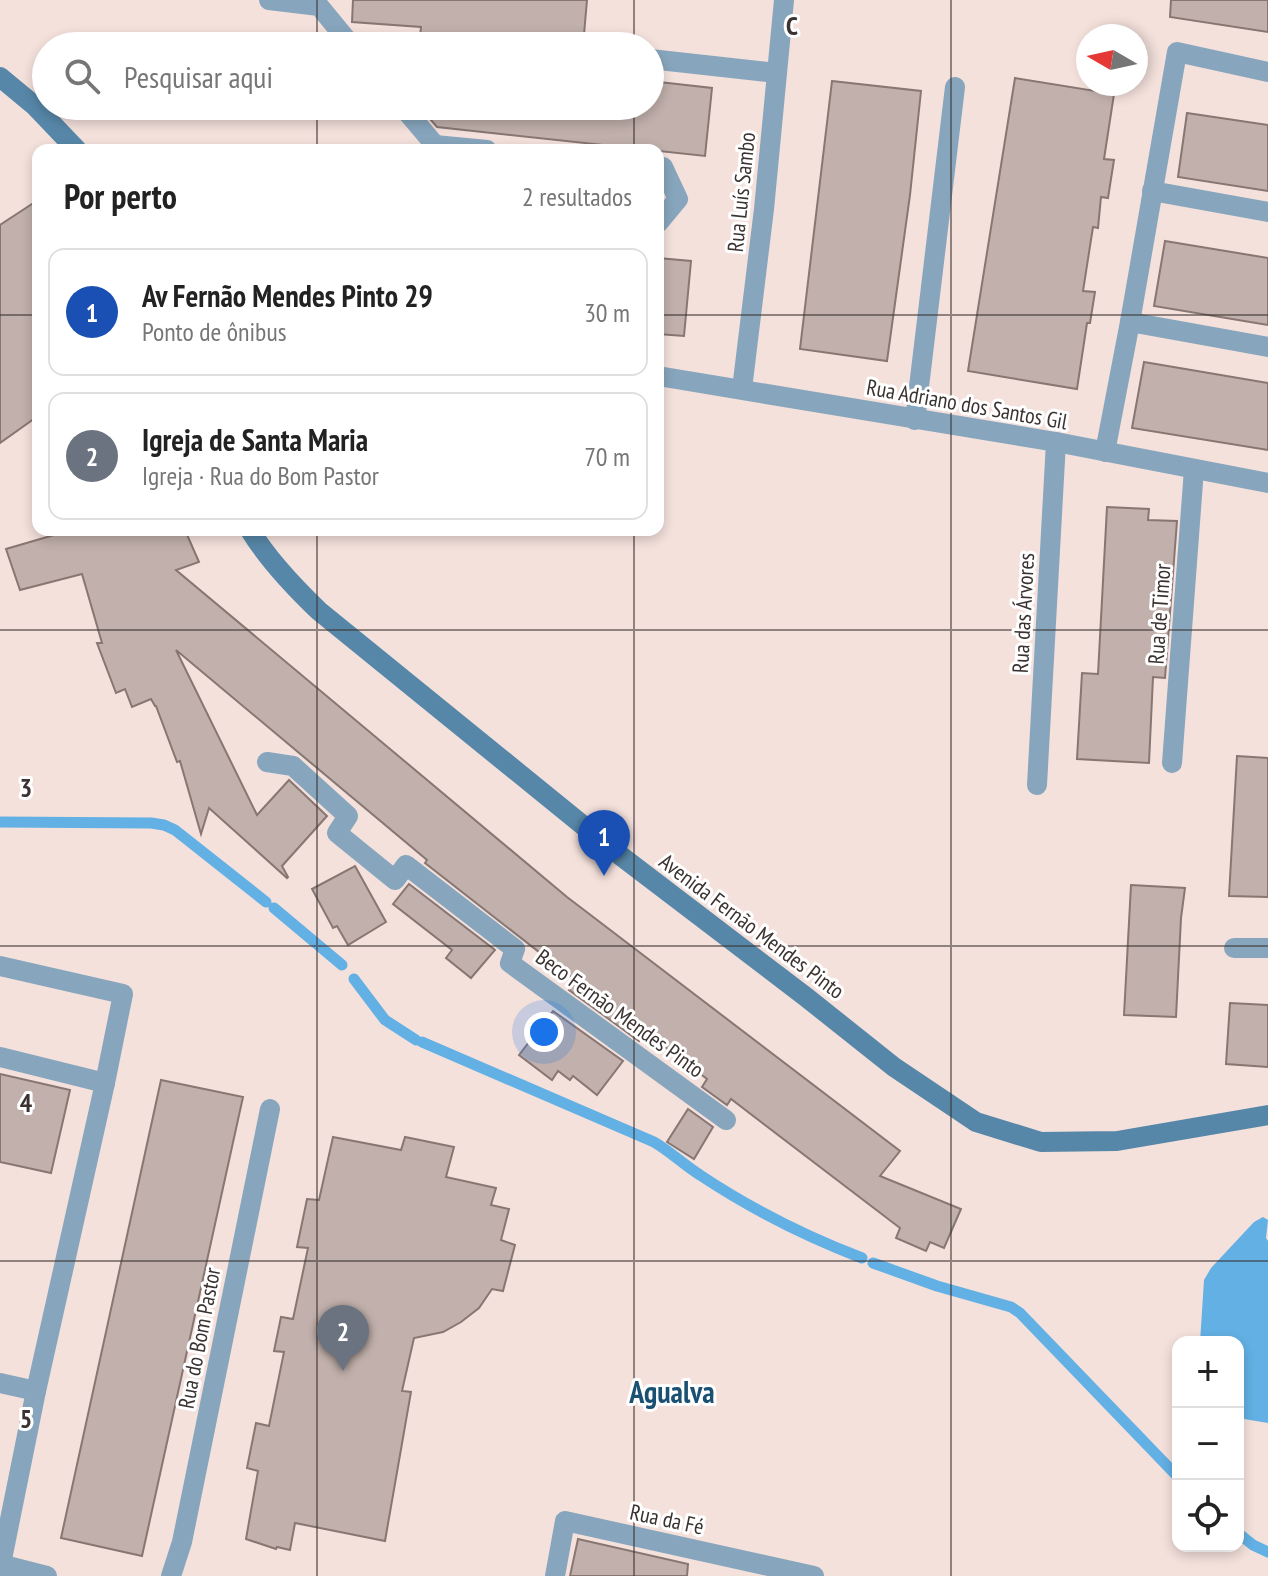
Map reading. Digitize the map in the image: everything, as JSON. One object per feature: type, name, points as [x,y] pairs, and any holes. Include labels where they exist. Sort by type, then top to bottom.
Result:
[{"type":"main road","points":[[0,77],[32,104]]},
{"type":"main road","points":[[48,120],[71,144]]},
{"type":"main road","name":"Avenida Fernão Mendes Pinto","points":[[254,536],[298,591],[319,611],[617,853],[894,1067],[976,1122],[1041,1142],[1117,1141],[1268,1115]]},
{"type":"street","points":[[269,0],[319,6],[340,32]]},
{"type":"street","name":"Rua Luís Sambo","points":[[742,389],[764,209],[784,0]]},
{"type":"street","points":[[1105,452],[1177,52],[1268,72]]},
{"type":"street","points":[[664,61],[777,73]]},
{"type":"street","points":[[915,420],[955,87]]},
{"type":"street","points":[[413,120],[431,144]]},
{"type":"street","points":[[664,169],[678,199],[664,216]]},
{"type":"street","points":[[1152,191],[1268,212]]},
{"type":"street","points":[[1130,322],[1268,347]]},
{"type":"street","name":"Rua Adriano dos Santos Gil","points":[[664,377],[1056,442],[1268,483]]},
{"type":"street","name":"Rua das Árvores","points":[[1037,785],[1056,442]]},
{"type":"street","name":"Rua de Timor","points":[[1172,763],[1194,469]]},
{"type":"street","name":"Beco Fernão Mendes Pinto","points":[[267,762],[293,766],[348,816],[337,833],[395,880],[406,865],[515,949],[510,963],[726,1120]]},
{"type":"street","points":[[1234,948],[1268,948]]},
{"type":"street","points":[[0,966],[123,994],[0,1566],[47,1576]]},
{"type":"street","points":[[0,1057],[105,1083]]},
{"type":"street","name":"Rua do Bom Pastor","points":[[171,1576],[182,1542],[270,1109]]},
{"type":"street","points":[[0,1383],[36,1391]]},
{"type":"street","name":"Rua da Fé","points":[[555,1576],[565,1521],[814,1576]]},
{"type":"water","points":[[1263,1217],[1268,1220],[1268,1423],[1244,1419],[1244,1336],[1200,1336],[1204,1280],[1211,1268],[1254,1222]]},
{"type":"building","points":[[353,0],[587,0],[584,32],[420,32],[421,27],[352,22]]},
{"type":"building","points":[[1171,0],[1268,0],[1268,32],[1170,17]]},
{"type":"building","points":[[1015,78],[1076,88],[1076,96],[1114,96],[1104,159],[1114,160],[1108,198],[1101,197],[1098,228],[1093,227],[1083,291],[1095,292],[1077,389],[968,371]]},
{"type":"building","points":[[832,81],[921,91],[887,361],[800,349]]},
{"type":"building","points":[[664,83],[712,88],[705,156],[664,152],[664,144],[594,144],[437,127],[431,120],[664,120]]},
{"type":"building","points":[[1187,113],[1268,125],[1268,191],[1178,177]]},
{"type":"building","points":[[32,204],[32,420],[0,443],[0,225]]},
{"type":"building","points":[[1165,241],[1268,258],[1268,325],[1154,306]]},
{"type":"building","points":[[664,259],[691,261],[684,336],[664,334]]},
{"type":"building","points":[[1144,362],[1268,383],[1268,450],[1132,428]]},
{"type":"building","points":[[1107,507],[1149,509],[1148,520],[1177,521],[1165,678],[1153,677],[1149,763],[1077,759],[1082,673],[1098,674]]},
{"type":"building","points":[[50,536],[188,536],[199,562],[176,570],[567,897],[900,1151],[880,1176],[961,1209],[944,1248],[930,1242],[926,1251],[896,1238],[900,1228],[731,1099],[727,1105],[702,1087],[707,1079],[645,1032],[639,1041],[569,990],[576,981],[425,863],[427,860],[176,650],[257,815],[289,780],[327,816],[282,866],[287,878],[209,808],[201,834],[180,761],[177,762],[156,706],[151,699],[132,707],[125,689],[116,693],[97,643],[102,643],[82,574],[20,590],[6,549]]},
{"type":"building","points":[[1237,756],[1268,758],[1268,897],[1229,896]]},
{"type":"building","points":[[355,866],[386,922],[348,945],[337,926],[333,928],[312,889]]},
{"type":"building","points":[[409,884],[495,950],[471,978],[446,958],[452,950],[393,904]]},
{"type":"building","points":[[1131,885],[1185,888],[1176,1017],[1124,1015]]},
{"type":"building","points":[[1230,1003],[1268,1005],[1268,1067],[1226,1064]]},
{"type":"building","points":[[553,1011],[623,1061],[597,1095],[573,1076],[570,1080],[558,1071],[552,1080],[519,1055]]},
{"type":"building","points":[[0,1074],[70,1090],[51,1173],[0,1162]]},
{"type":"building","points":[[161,1080],[243,1097],[142,1556],[61,1538]]},
{"type":"building","points":[[688,1109],[713,1127],[694,1159],[667,1142]]},
{"type":"building","points":[[333,1137],[401,1150],[405,1137],[454,1147],[446,1177],[496,1188],[491,1205],[509,1209],[501,1240],[515,1245],[503,1291],[492,1289],[479,1308],[443,1332],[414,1338],[402,1391],[411,1392],[385,1541],[295,1523],[290,1550],[276,1549],[246,1539],[258,1471],[247,1468],[256,1423],[269,1426],[284,1352],[274,1351],[281,1317],[293,1319],[308,1248],[297,1247],[307,1199],[319,1200]]},
{"type":"building","points":[[578,1539],[688,1564],[687,1576],[570,1576]]},
{"type":"waterway","points":[[0,822],[164,825],[175,830],[266,902]]},
{"type":"waterway","points":[[274,908],[342,965]]},
{"type":"waterway","points":[[354,979],[385,1020],[416,1040]]},
{"type":"waterway","points":[[422,1042],[654,1142],[700,1175],[759,1210],[862,1258]]},
{"type":"waterway","points":[[873,1263],[937,1286],[1011,1307],[1020,1313],[1172,1471]]},
{"type":"waterway","points":[[1244,1538],[1268,1552]]},
{"type":"place","name":"Av Fernão Mendes Pinto 29","points":[[604,876]]},
{"type":"place","name":"Igreja de Santa Maria","points":[[343,1371]]},
{"type":"district","name":"Agualva","points":[[672,1391]]}]
